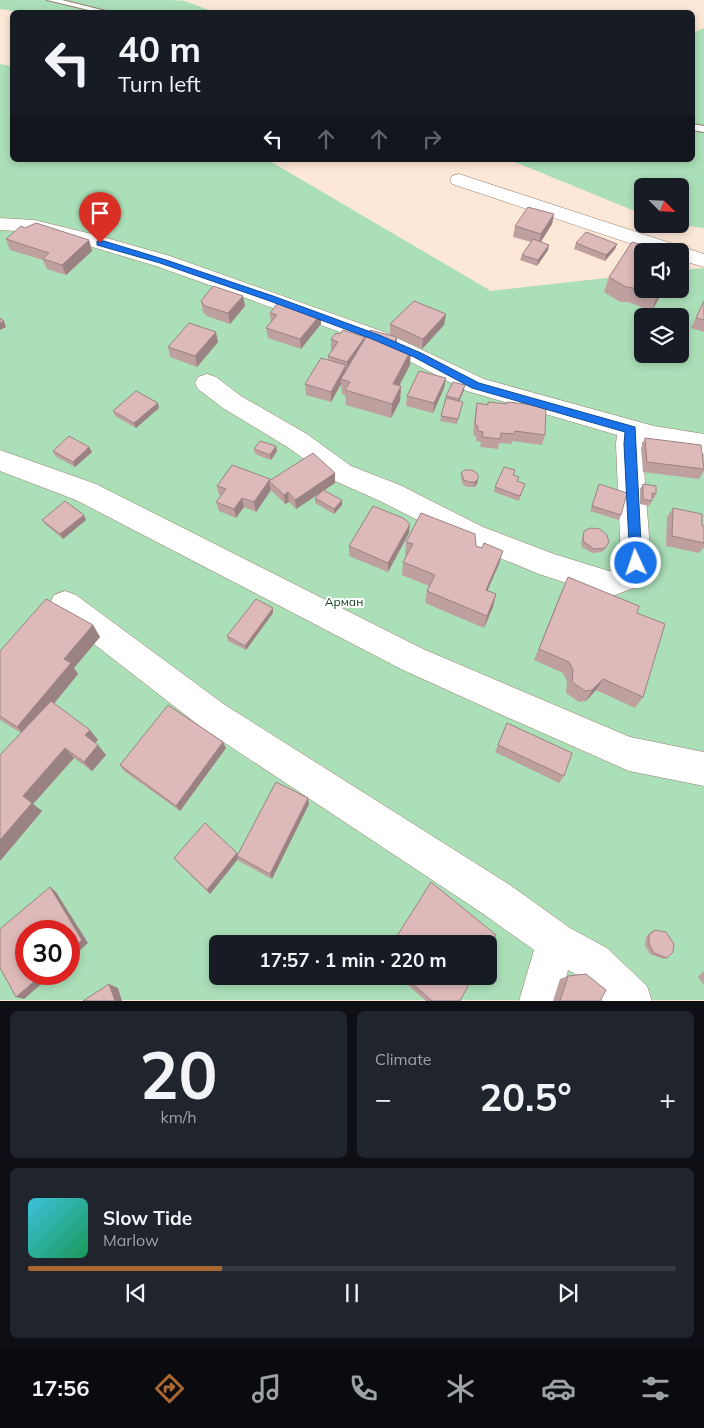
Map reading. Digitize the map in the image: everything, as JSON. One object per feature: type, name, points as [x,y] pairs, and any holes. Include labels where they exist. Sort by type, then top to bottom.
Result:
[{"type":"street","points":[[460,180],[649,243]]},
{"type":"street","points":[[0,224],[34,226],[85,238],[163,262],[376,337],[417,355],[476,385],[654,436],[704,444]]},
{"type":"street","points":[[689,257],[704,261]]},
{"type":"street","points":[[207,383],[232,402],[298,441],[342,473],[390,493],[482,538],[550,566],[609,584],[627,578],[636,563],[629,444],[631,430]]},
{"type":"street","points":[[0,460],[86,492],[412,658],[512,703],[629,754],[704,769]]},
{"type":"street","points":[[65,604],[213,716],[496,899],[556,942],[593,962],[632,1000]]},
{"type":"street","points":[[539,1000],[556,942]]},
{"type":"lane","points":[[51,0],[97,10]]},
{"type":"green space","points":[[0,0],[171,0],[185,1],[209,10],[10,11],[0,9]]},
{"type":"green space","points":[[704,28],[704,228],[689,226],[689,178],[634,178],[634,211],[515,162],[695,162],[695,32]]},
{"type":"green space","name":"Арман","points":[[0,64],[10,66],[10,162],[271,162],[491,291],[634,275],[634,298],[689,298],[689,269],[704,268],[704,1000],[0,1000]]},
{"type":"building","points":[[528,207],[554,214],[541,234],[515,226]]},
{"type":"building","points":[[36,223],[89,240],[62,265],[43,259],[49,253],[6,239],[21,226],[25,228]]},
{"type":"building","points":[[586,232],[617,244],[606,255],[576,243]]},
{"type":"building","points":[[533,239],[549,245],[538,260],[522,255]]},
{"type":"building","points":[[632,242],[635,243],[634,288],[626,287],[609,277]]},
{"type":"building","points":[[213,286],[243,296],[228,313],[205,306],[201,301]]},
{"type":"building","points":[[280,300],[321,314],[300,339],[266,328],[277,315],[270,313]]},
{"type":"building","points":[[414,301],[446,314],[423,339],[390,324]]},
{"type":"building","points":[[704,301],[704,320],[696,318]]},
{"type":"building","points":[[189,323],[216,332],[195,356],[168,347]]},
{"type":"building","points":[[343,330],[365,337],[347,362],[328,356],[338,342],[331,339],[336,333],[340,334]]},
{"type":"building","points":[[370,330],[397,337],[393,345],[411,350],[393,384],[401,386],[392,404],[345,390],[350,382],[341,379]]},
{"type":"building","points":[[321,358],[346,365],[331,392],[305,384]]},
{"type":"building","points":[[419,371],[446,378],[434,403],[407,396]]},
{"type":"building","points":[[453,382],[465,385],[459,399],[446,396]]},
{"type":"building","points":[[136,391],[158,403],[134,423],[113,411]]},
{"type":"building","points":[[446,398],[463,402],[458,419],[441,416]]},
{"type":"building","points":[[488,402],[546,406],[545,435],[515,431],[514,434],[501,433],[500,439],[482,437],[483,432],[478,431],[478,426],[475,425],[477,403],[488,405]]},
{"type":"building","points":[[69,436],[89,447],[73,462],[53,451]]},
{"type":"building","points":[[645,438],[701,445],[704,469],[647,462]]},
{"type":"building","points":[[260,441],[276,446],[270,455],[254,449]]},
{"type":"building","points":[[313,453],[335,473],[295,500],[288,492],[284,495],[269,481]]},
{"type":"building","points":[[232,465],[270,479],[254,502],[242,498],[234,509],[216,502],[226,489],[217,486]]},
{"type":"building","points":[[504,467],[515,470],[513,475],[519,477],[517,481],[525,484],[520,496],[495,487]]},
{"type":"building","points":[[465,470],[472,470],[478,474],[478,479],[475,482],[464,480],[461,473]]},
{"type":"building","points":[[599,484],[627,493],[621,515],[592,506]]},
{"type":"building","points":[[643,484],[656,486],[656,494],[652,493],[652,501],[643,499]]},
{"type":"building","points":[[323,490],[342,500],[334,509],[315,498]]},
{"type":"building","points":[[65,501],[84,515],[60,534],[42,520]]},
{"type":"building","points":[[373,506],[403,518],[410,524],[388,563],[349,546]]},
{"type":"building","points":[[673,508],[702,514],[704,543],[672,536]]},
{"type":"building","points":[[421,513],[475,534],[476,546],[482,548],[484,543],[503,551],[486,590],[496,594],[487,616],[427,591],[435,575],[403,562],[413,544],[406,542]]},
{"type":"building","points":[[591,528],[600,529],[607,535],[609,542],[605,548],[594,549],[584,542],[584,531]]},
{"type":"building","points":[[568,577],[639,606],[637,613],[665,624],[643,697],[603,679],[592,690],[585,691],[572,682],[573,670],[569,662],[539,649]]},
{"type":"building","points":[[46,599],[93,625],[64,659],[71,663],[17,727],[0,716],[0,651]]},
{"type":"building","points":[[256,599],[273,608],[245,646],[227,636]]},
{"type":"building","points":[[51,701],[90,730],[85,735],[98,745],[84,762],[65,748],[23,796],[32,803],[0,840],[0,755]]},
{"type":"building","points":[[168,705],[223,742],[176,806],[120,765]]},
{"type":"building","points":[[507,723],[572,753],[564,776],[498,745]]},
{"type":"building","points":[[276,782],[308,798],[270,874],[237,856]]},
{"type":"building","points":[[205,823],[237,853],[207,890],[174,858]]},
{"type":"building","points":[[431,882],[496,935],[398,935]]},
{"type":"building","points":[[50,887],[70,920],[15,920],[15,985],[30,985],[16,997],[0,968],[0,929]]},
{"type":"building","points":[[655,930],[666,932],[674,944],[673,952],[667,958],[654,953],[649,944],[649,935]]},
{"type":"building","points":[[586,974],[606,990],[600,1001],[560,1001],[568,976]]},
{"type":"building","points":[[109,984],[115,1001],[83,1001]]},
{"type":"building","points":[[414,985],[468,985],[460,1001],[432,1001]]},
{"type":"route","points":[[100,243],[270,298],[376,337],[417,355],[476,385],[631,430],[629,444],[636,563]]}]
